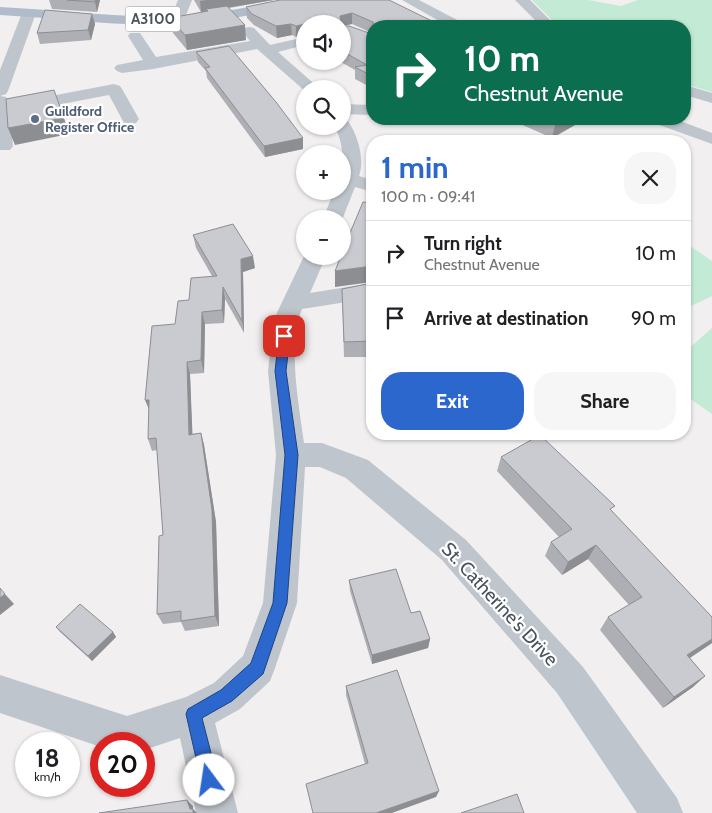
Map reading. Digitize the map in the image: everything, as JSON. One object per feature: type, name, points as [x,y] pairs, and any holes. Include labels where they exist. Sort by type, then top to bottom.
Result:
[{"type":"main road","name":"A3100","points":[[3,11],[177,20],[233,14],[305,0]]},
{"type":"street","points":[[3,11],[16,0]]},
{"type":"street","points":[[177,20],[185,0]]},
{"type":"street","points":[[410,0],[447,20]]},
{"type":"street","points":[[522,0],[543,20]]},
{"type":"street","points":[[0,91],[29,13]]},
{"type":"street","points":[[233,14],[264,47],[302,80]]},
{"type":"street","points":[[135,36],[153,64]]},
{"type":"street","points":[[122,68],[296,42]]},
{"type":"street","points":[[4,146],[0,106],[114,88],[130,119]]},
{"type":"street","points":[[691,92],[712,98]]},
{"type":"street","points":[[351,109],[366,110]]},
{"type":"street","points":[[676,125],[712,139]]},
{"type":"street","points":[[351,155],[353,166],[351,172]]},
{"type":"street","points":[[351,179],[366,184]]},
{"type":"street","points":[[0,694],[127,736],[194,714],[226,696],[257,668],[280,603],[292,455],[281,371],[286,319],[311,265]]},
{"type":"street","points":[[294,303],[366,292]]},
{"type":"street","name":"St. Catherine's Drive","points":[[292,455],[322,455],[357,469],[454,550],[570,680],[662,813]]},
{"type":"street","points":[[194,714],[217,813]]},
{"type":"green space","points":[[532,0],[588,0],[621,6],[638,0],[712,0],[712,92],[691,86],[691,20],[552,20]]},
{"type":"green space","points":[[691,247],[712,261],[712,296],[691,306]]},
{"type":"green space","points":[[712,328],[712,414],[691,399],[691,347]]},
{"type":"building","points":[[67,0],[95,0],[95,2]]},
{"type":"building","points":[[280,0],[389,0],[430,20],[368,20],[352,13],[344,15],[296,15],[296,26],[291,24],[276,26],[252,14],[246,7]]},
{"type":"building","points":[[227,6],[245,25],[185,35],[170,18],[208,11],[206,9]]},
{"type":"building","points":[[45,10],[92,14],[88,30],[37,33]]},
{"type":"building","points":[[351,27],[366,32],[366,64],[351,56]]},
{"type":"building","points":[[229,46],[276,102],[296,129],[296,135],[301,135],[303,138],[264,146],[205,68],[210,67],[196,52]]},
{"type":"building","points":[[366,65],[366,73],[355,67]]},
{"type":"building","points":[[54,90],[64,118],[8,128],[6,99]]},
{"type":"building","points":[[363,202],[366,202],[366,267],[335,271],[337,265],[351,265],[351,231]]},
{"type":"building","points":[[233,224],[253,256],[241,259],[242,321],[223,287],[222,310],[202,312],[201,360],[187,362],[189,435],[201,433],[212,510],[215,616],[181,621],[181,611],[157,614],[159,536],[163,535],[156,438],[148,439],[149,400],[145,400],[152,326],[175,324],[178,301],[189,300],[191,278],[217,276],[193,235]]},
{"type":"building","points":[[366,284],[366,341],[344,342],[342,289]]},
{"type":"building","points":[[531,440],[545,440],[615,506],[610,509],[712,617],[712,639],[687,655],[705,676],[674,697],[608,617],[642,597],[596,545],[568,562],[551,542],[572,529],[501,457]]},
{"type":"building","points":[[396,569],[411,613],[420,611],[430,639],[372,655],[349,580]]},
{"type":"building","points":[[0,588],[5,594],[0,598]]},
{"type":"building","points":[[80,604],[113,632],[88,656],[56,627]]},
{"type":"building","points":[[397,670],[439,791],[376,813],[313,813],[306,784],[368,763],[346,686]]},
{"type":"building","points":[[517,794],[524,813],[461,813]]},
{"type":"building","points":[[187,800],[190,809],[193,809],[193,813],[99,813]]},
{"type":"place","name":"Guildford Register Office","points":[[35,119]]},
{"type":"route","points":[[209,780],[194,714],[226,696],[257,668],[280,603],[292,455],[281,371],[284,336]]}]
